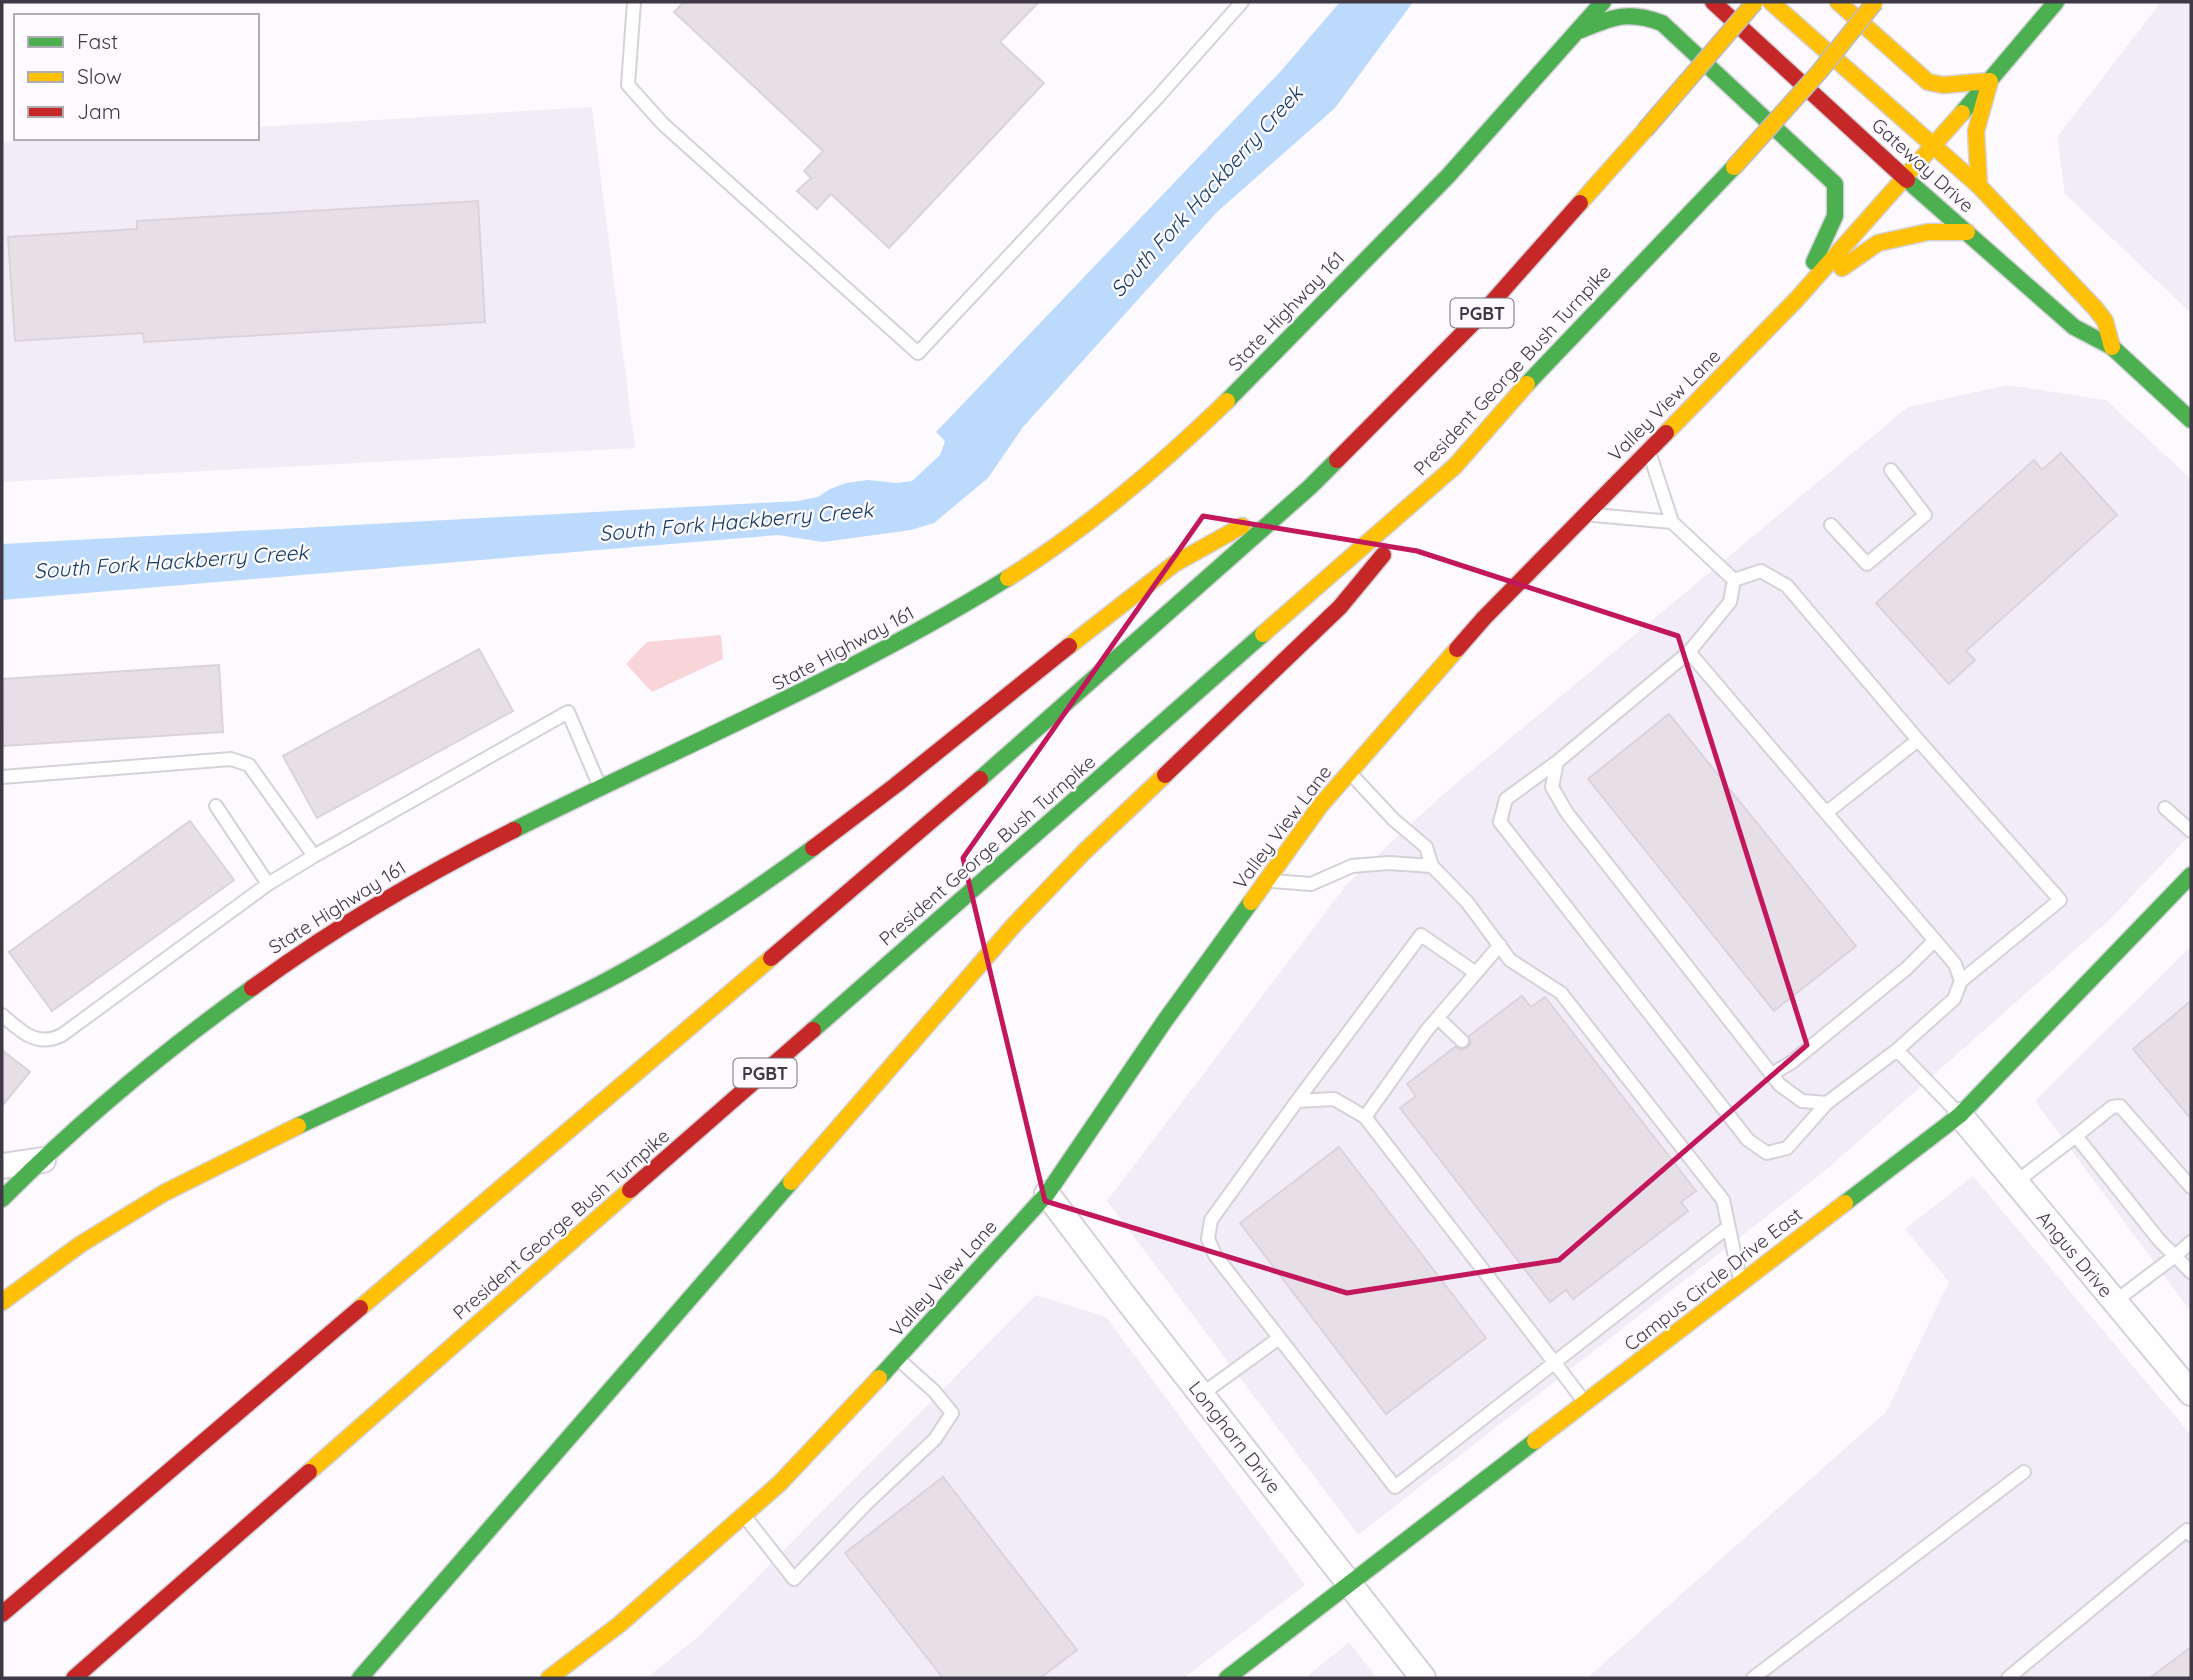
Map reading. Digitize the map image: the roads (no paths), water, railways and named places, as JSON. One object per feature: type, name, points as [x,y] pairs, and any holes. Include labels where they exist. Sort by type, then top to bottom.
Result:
[{"type":"main road","name":"State Highway 161","points":[[2,1199],[43,1160],[184,1039],[278,969],[367,911],[451,860],[724,732],[884,651],[1024,569],[1102,514],[1265,365],[1450,173],[1603,2]]},
{"type":"main road","name":"Gateway Drive","points":[[1713,2],[1905,178],[2074,327],[2112,347],[2191,420]]},
{"type":"main road","name":"PGBT","points":[[2,1614],[932,821],[1310,487],[1480,316],[1755,2]]},
{"type":"main road","name":"Gateway Drive","points":[[1771,2],[1979,186],[2095,308],[2105,321],[2112,347]]},
{"type":"main road","points":[[1838,2],[1928,82],[1942,85],[1990,81],[1976,131],[1979,186]]},
{"type":"main road","name":"President George Bush Turnpike","points":[[74,1678],[1455,466],[1549,360],[1734,167],[1820,71],[1875,2]]},
{"type":"main road","name":"Valley View Lane","points":[[549,1678],[620,1624],[780,1483],[898,1359],[1047,1194],[1164,1022],[1320,806],[1484,618],[1796,300],[1990,81],[2056,2]]},
{"type":"main road","points":[[1576,32],[1622,13],[1644,15],[1662,23],[1835,184],[1837,216],[1796,300]]},
{"type":"main road","points":[[1796,300],[1878,243],[1928,232],[1967,232]]},
{"type":"main road","points":[[360,1678],[1014,925],[1085,851],[1340,607],[1455,466]]},
{"type":"main road","points":[[2,1303],[85,1241],[183,1182],[564,1002],[688,934],[792,863],[898,784],[1167,568],[1310,487]]},
{"type":"main road","name":"Campus Circle Drive East","points":[[1227,1678],[1960,1115],[2191,875]]},
{"type":"street","name":"Angus Drive","points":[[1960,1115],[2191,1393]]},
{"type":"street","points":[[2,1166],[43,1160]]},
{"type":"street","name":"Longhorn Drive","points":[[1047,1194],[1423,1678]]},
{"type":"lane","points":[[634,2],[628,85],[663,124],[918,353],[1157,98],[1242,2]]},
{"type":"lane","points":[[1649,451],[1672,522],[1734,580]]},
{"type":"lane","points":[[1831,525],[1867,564],[1925,515],[1891,470]]},
{"type":"lane","points":[[1587,514],[1672,522]]},
{"type":"lane","points":[[1761,571],[1787,586],[1918,740],[2060,900],[1961,981],[1954,999],[1897,1050],[1827,1103],[1787,1148],[1767,1153],[1748,1140],[1500,822],[1506,800],[1557,762],[1689,652],[1730,601],[1734,580],[1761,571]]},
{"type":"lane","points":[[1689,652],[1955,964],[1961,981]]},
{"type":"lane","points":[[2,1015],[37,1040],[52,1040],[62,1035],[268,884],[568,712],[601,789]]},
{"type":"lane","points":[[1826,813],[1918,740]]},
{"type":"lane","points":[[2,777],[231,760],[250,765],[314,856]]},
{"type":"lane","points":[[1557,762],[1552,787],[1567,813],[1780,1085],[1802,1101],[1827,1103]]},
{"type":"lane","points":[[1349,773],[1394,820],[1426,847],[1432,866],[1467,902],[1510,960],[1561,993],[1723,1200],[1741,1284]]},
{"type":"lane","points":[[216,806],[268,884]]},
{"type":"lane","points":[[2165,808],[2191,831]]},
{"type":"lane","points":[[1267,880],[1311,884],[1352,866],[1389,863],[1432,866]]},
{"type":"lane","points":[[1476,973],[1421,935],[1210,1220],[1209,1239],[1215,1255],[1395,1487],[1728,1227]]},
{"type":"lane","points":[[1772,1074],[1792,1062],[1908,968],[1935,940]]},
{"type":"lane","points":[[1364,1116],[1438,1018],[1500,946]]},
{"type":"lane","points":[[1438,1018],[1462,1041]]},
{"type":"lane","points":[[1897,1050],[1960,1115]]},
{"type":"lane","points":[[1297,1101],[1334,1099],[1364,1116],[1585,1403]]},
{"type":"lane","points":[[2016,1182],[2112,1107],[2120,1106],[2191,1187]]},
{"type":"lane","points":[[2076,1136],[2159,1240],[2191,1272]]},
{"type":"lane","points":[[2115,1302],[2191,1242]]},
{"type":"lane","points":[[1202,1394],[1279,1338]]},
{"type":"lane","points":[[744,1515],[794,1579],[866,1504],[935,1438],[952,1413],[934,1391],[898,1359]]},
{"type":"lane","points":[[1753,1678],[2024,1472]]},
{"type":"lane","points":[[2008,1678],[2187,1530],[2191,1535]]},
{"type":"water","name":"South Fork Hackberry Creek","points":[[1340,2],[1413,2],[1335,108],[1217,212],[1023,427],[988,478],[934,523],[911,530],[823,542],[778,535],[2,600],[2,544],[798,501],[818,497],[846,483],[868,480],[896,483],[912,481],[940,455],[945,441],[936,432],[1280,72]]}]
